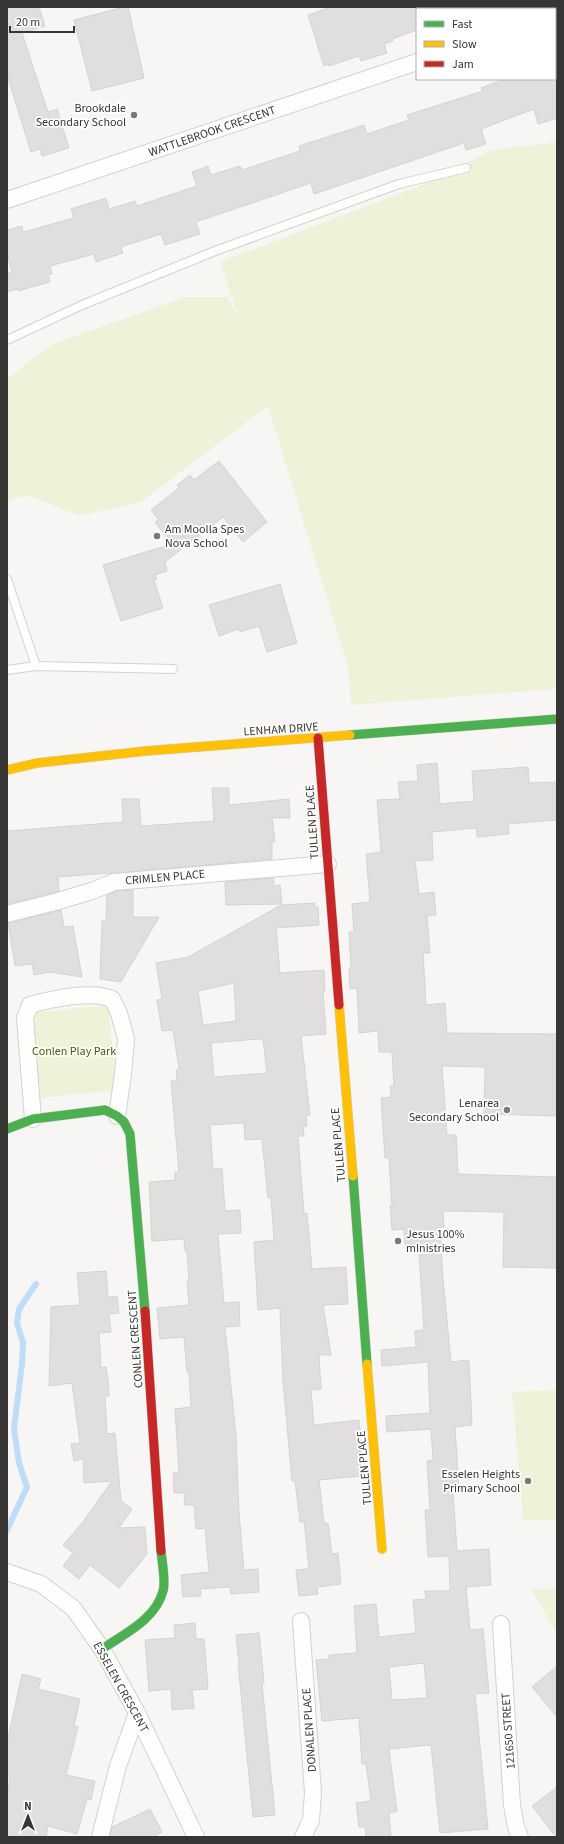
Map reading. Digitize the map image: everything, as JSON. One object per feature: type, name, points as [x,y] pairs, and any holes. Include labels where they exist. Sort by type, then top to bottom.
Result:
[{"type":"street","name":"WATTLEBROOK CRESCENT","points":[[7,200],[416,62]]},
{"type":"street","name":"LENHAM DRIVE","points":[[7,770],[37,763],[146,751],[557,719]]},
{"type":"street","name":"TULLEN PLACE","points":[[318,738],[382,1549]]},
{"type":"street","name":"CRIMLEN PLACE","points":[[7,914],[92,891],[114,882],[328,864]]},
{"type":"street","points":[[7,1129],[33,1119],[105,1110],[117,1116],[126,1039],[119,1013],[112,999],[103,995],[46,1001],[30,1005],[25,1018],[33,1119]]},
{"type":"street","name":"CONLEN CRESCENT","points":[[102,1649],[152,1613],[161,1602],[164,1590],[133,1153],[130,1134],[124,1122],[117,1116]]},
{"type":"street","name":"ESSELEN CRESCENT","points":[[7,1572],[41,1584],[73,1608],[102,1649],[137,1713],[196,1837]]},
{"type":"street","name":"DONALEN PLACE","points":[[301,1621],[313,1793],[312,1820],[303,1837]]},
{"type":"street","name":"121650 STREET","points":[[501,1624],[512,1805],[516,1827],[520,1837]]},
{"type":"street","points":[[100,1837],[118,1766],[137,1713]]},
{"type":"lane","points":[[7,340],[82,305],[215,251],[400,184],[466,168]]},
{"type":"lane","points":[[7,579],[36,666]]},
{"type":"lane","points":[[7,670],[36,666],[173,669]]},
{"type":"green space","points":[[557,142],[557,689],[351,705],[348,667],[268,406],[141,502],[79,516],[28,495],[7,501],[7,379],[52,344],[186,297],[227,297],[238,316],[220,262],[420,186],[492,150]]},
{"type":"green space","name":"Conlen Play Park","points":[[108,1005],[117,1090],[40,1098],[31,1013]]},
{"type":"green space","points":[[557,1390],[557,1520],[523,1520],[512,1392]]},
{"type":"green space","points":[[531,1589],[557,1589],[557,1634]]},
{"type":"building","points":[[7,7],[39,7],[45,26],[22,33],[48,112],[57,109],[69,148],[42,156],[40,149],[31,152],[7,75]]},
{"type":"building","points":[[128,7],[144,78],[92,91],[74,20]]},
{"type":"building","points":[[331,7],[417,7],[416,30],[392,39],[393,41],[384,44],[387,53],[361,61],[359,56],[329,66],[328,64],[324,66],[308,15]]},
{"type":"building","points":[[557,79],[557,118],[538,124],[534,109],[481,129],[486,144],[466,150],[464,143],[314,194],[311,183],[196,222],[200,234],[165,245],[161,234],[121,247],[123,253],[96,262],[94,254],[50,266],[52,274],[48,275],[50,282],[18,291],[17,289],[7,292],[7,273],[12,272],[7,254],[7,230],[22,226],[23,232],[74,218],[71,209],[106,198],[109,209],[135,201],[137,206],[197,186],[192,172],[208,166],[211,175],[240,166],[242,170],[300,151],[299,146],[364,125],[367,134],[409,120],[407,115],[483,91],[481,88],[502,80]]},
{"type":"building","points":[[219,461],[267,522],[243,542],[223,517],[165,562],[167,571],[155,575],[157,579],[154,580],[163,608],[121,621],[103,565],[172,544],[155,522],[159,520],[151,510],[179,488],[177,485],[190,475],[194,480]]},
{"type":"building","points":[[280,584],[297,643],[267,652],[259,626],[240,632],[239,629],[219,636],[209,605]]},
{"type":"building","points":[[437,763],[440,804],[474,801],[472,771],[528,767],[529,783],[557,782],[557,820],[508,824],[509,834],[477,837],[476,828],[432,832],[433,860],[415,861],[419,894],[434,892],[436,915],[427,916],[430,953],[423,953],[426,1005],[445,1003],[447,1033],[557,1034],[557,1116],[484,1114],[485,1067],[442,1066],[447,1135],[456,1135],[458,1174],[557,1177],[557,1268],[503,1267],[504,1212],[443,1211],[444,1227],[440,1227],[443,1279],[451,1362],[469,1360],[472,1425],[455,1427],[459,1491],[453,1492],[457,1551],[489,1549],[491,1585],[466,1587],[470,1630],[483,1629],[489,1693],[475,1694],[488,1829],[440,1833],[431,1745],[389,1749],[397,1811],[389,1813],[391,1837],[366,1837],[365,1827],[359,1827],[356,1803],[371,1801],[366,1764],[362,1764],[359,1718],[322,1721],[316,1660],[329,1659],[329,1655],[357,1653],[354,1606],[376,1604],[379,1637],[416,1633],[413,1600],[426,1599],[425,1591],[450,1591],[449,1556],[428,1557],[425,1510],[430,1510],[427,1461],[433,1460],[431,1429],[387,1432],[386,1416],[430,1413],[428,1362],[382,1366],[381,1350],[416,1347],[415,1331],[424,1330],[419,1253],[406,1253],[404,1229],[392,1230],[389,1158],[385,1158],[381,1098],[391,1097],[390,1086],[394,1086],[392,1052],[379,1052],[378,1031],[359,1033],[357,988],[350,989],[349,968],[351,968],[349,932],[354,932],[352,904],[370,902],[366,854],[381,852],[377,800],[400,799],[398,782],[418,781],[417,765]],"holes":[[[424,1663],[427,1698],[392,1700],[389,1667]]]},
{"type":"building","points":[[212,788],[229,788],[229,805],[289,799],[290,818],[272,818],[275,841],[272,842],[272,859],[108,874],[58,877],[59,891],[7,904],[7,831],[123,822],[122,799],[139,799],[141,826],[214,821]]},
{"type":"building","points":[[273,878],[274,886],[280,885],[282,904],[226,905],[225,882]]},
{"type":"building","points":[[133,890],[133,917],[159,917],[121,982],[100,979],[102,921],[106,921],[107,895],[116,891]]},
{"type":"building","points":[[315,903],[315,907],[318,907],[319,925],[276,928],[280,973],[324,970],[325,991],[323,992],[326,1034],[301,1036],[310,1115],[306,1116],[307,1126],[303,1126],[304,1136],[298,1136],[304,1214],[307,1213],[312,1269],[346,1267],[348,1304],[323,1305],[331,1355],[319,1355],[321,1389],[311,1390],[314,1425],[359,1420],[362,1451],[359,1452],[361,1476],[319,1480],[324,1523],[328,1523],[332,1554],[338,1553],[341,1584],[317,1587],[318,1594],[299,1596],[296,1570],[309,1569],[304,1521],[300,1522],[295,1481],[292,1481],[283,1381],[280,1308],[258,1310],[254,1242],[274,1240],[271,1197],[268,1198],[262,1139],[245,1140],[244,1123],[210,1125],[213,1169],[222,1168],[225,1211],[240,1210],[241,1233],[218,1234],[224,1303],[239,1302],[240,1326],[225,1327],[236,1436],[239,1513],[244,1570],[258,1569],[259,1592],[231,1594],[230,1587],[200,1589],[201,1596],[183,1597],[181,1575],[209,1572],[205,1528],[196,1529],[194,1505],[185,1505],[184,1493],[174,1493],[173,1473],[179,1472],[175,1409],[191,1407],[189,1372],[187,1372],[184,1337],[160,1339],[157,1308],[189,1305],[187,1282],[189,1281],[187,1251],[185,1251],[184,1239],[152,1241],[149,1182],[175,1180],[175,1172],[179,1172],[171,1081],[177,1081],[176,1070],[179,1069],[173,1030],[162,1031],[157,1000],[162,999],[156,963],[188,957],[281,905]],"holes":[[[234,983],[236,1021],[203,1025],[198,991]],[[263,1039],[267,1073],[214,1077],[211,1043]]]},
{"type":"building","points":[[61,910],[64,927],[73,926],[82,977],[50,972],[34,975],[32,964],[15,966],[8,923]]},
{"type":"building","points":[[106,1271],[108,1297],[117,1296],[119,1313],[109,1314],[111,1332],[99,1333],[101,1368],[106,1367],[108,1380],[109,1396],[105,1396],[107,1434],[115,1433],[121,1501],[132,1509],[119,1528],[145,1527],[147,1554],[119,1588],[90,1565],[79,1579],[63,1566],[73,1553],[63,1545],[82,1523],[112,1481],[84,1483],[83,1459],[74,1461],[71,1444],[80,1443],[72,1383],[49,1386],[51,1307],[80,1305],[77,1273]]},
{"type":"building","points":[[195,1623],[196,1639],[204,1639],[208,1689],[192,1690],[194,1708],[172,1710],[171,1689],[149,1691],[145,1640],[175,1638],[174,1625]]},
{"type":"building","points":[[259,1633],[264,1683],[262,1683],[275,1815],[253,1817],[236,1635]]},
{"type":"building","points":[[557,1666],[557,1717],[532,1687]]},
{"type":"building","points":[[22,1674],[41,1679],[38,1689],[80,1699],[74,1726],[78,1727],[66,1775],[95,1781],[91,1800],[87,1799],[77,1834],[48,1826],[46,1837],[7,1837],[7,1793],[10,1779],[7,1778],[7,1743]]},
{"type":"building","points":[[557,1787],[557,1837],[556,1837],[532,1806]]},
{"type":"building","points":[[150,1809],[162,1832],[153,1837],[110,1837],[112,1827]]},
{"type":"waterway","points":[[7,1530],[27,1487],[19,1463],[14,1429],[23,1343],[17,1323],[19,1309],[36,1284]]},
{"type":"traffic: fast","points":[[350,735],[557,719]]},
{"type":"traffic: fast","points":[[7,1129],[33,1119],[105,1110],[117,1116],[124,1122],[130,1134],[145,1311]]},
{"type":"traffic: fast","points":[[353,1176],[367,1364]]},
{"type":"traffic: fast","points":[[102,1649],[138,1625],[154,1610],[164,1587],[164,1572],[161,1551]]},
{"type":"traffic: slow","points":[[7,770],[37,763],[146,751],[350,735]]},
{"type":"traffic: slow","points":[[339,1005],[353,1176]]},
{"type":"traffic: slow","points":[[367,1364],[382,1549]]},
{"type":"traffic: jam","points":[[318,738],[339,1005]]},
{"type":"traffic: jam","points":[[145,1311],[161,1551]]},
{"type":"place","name":"Brookdale Secondary School","points":[[134,115]]},
{"type":"place","name":"Am Moolla Spes Nova School","points":[[157,536]]},
{"type":"place","name":"Lenarea Secondary School","points":[[507,1110]]},
{"type":"place","name":"Jesus 100% mInistries","points":[[398,1241]]},
{"type":"place","name":"Esselen Heights Primary School","points":[[528,1481]]}]
